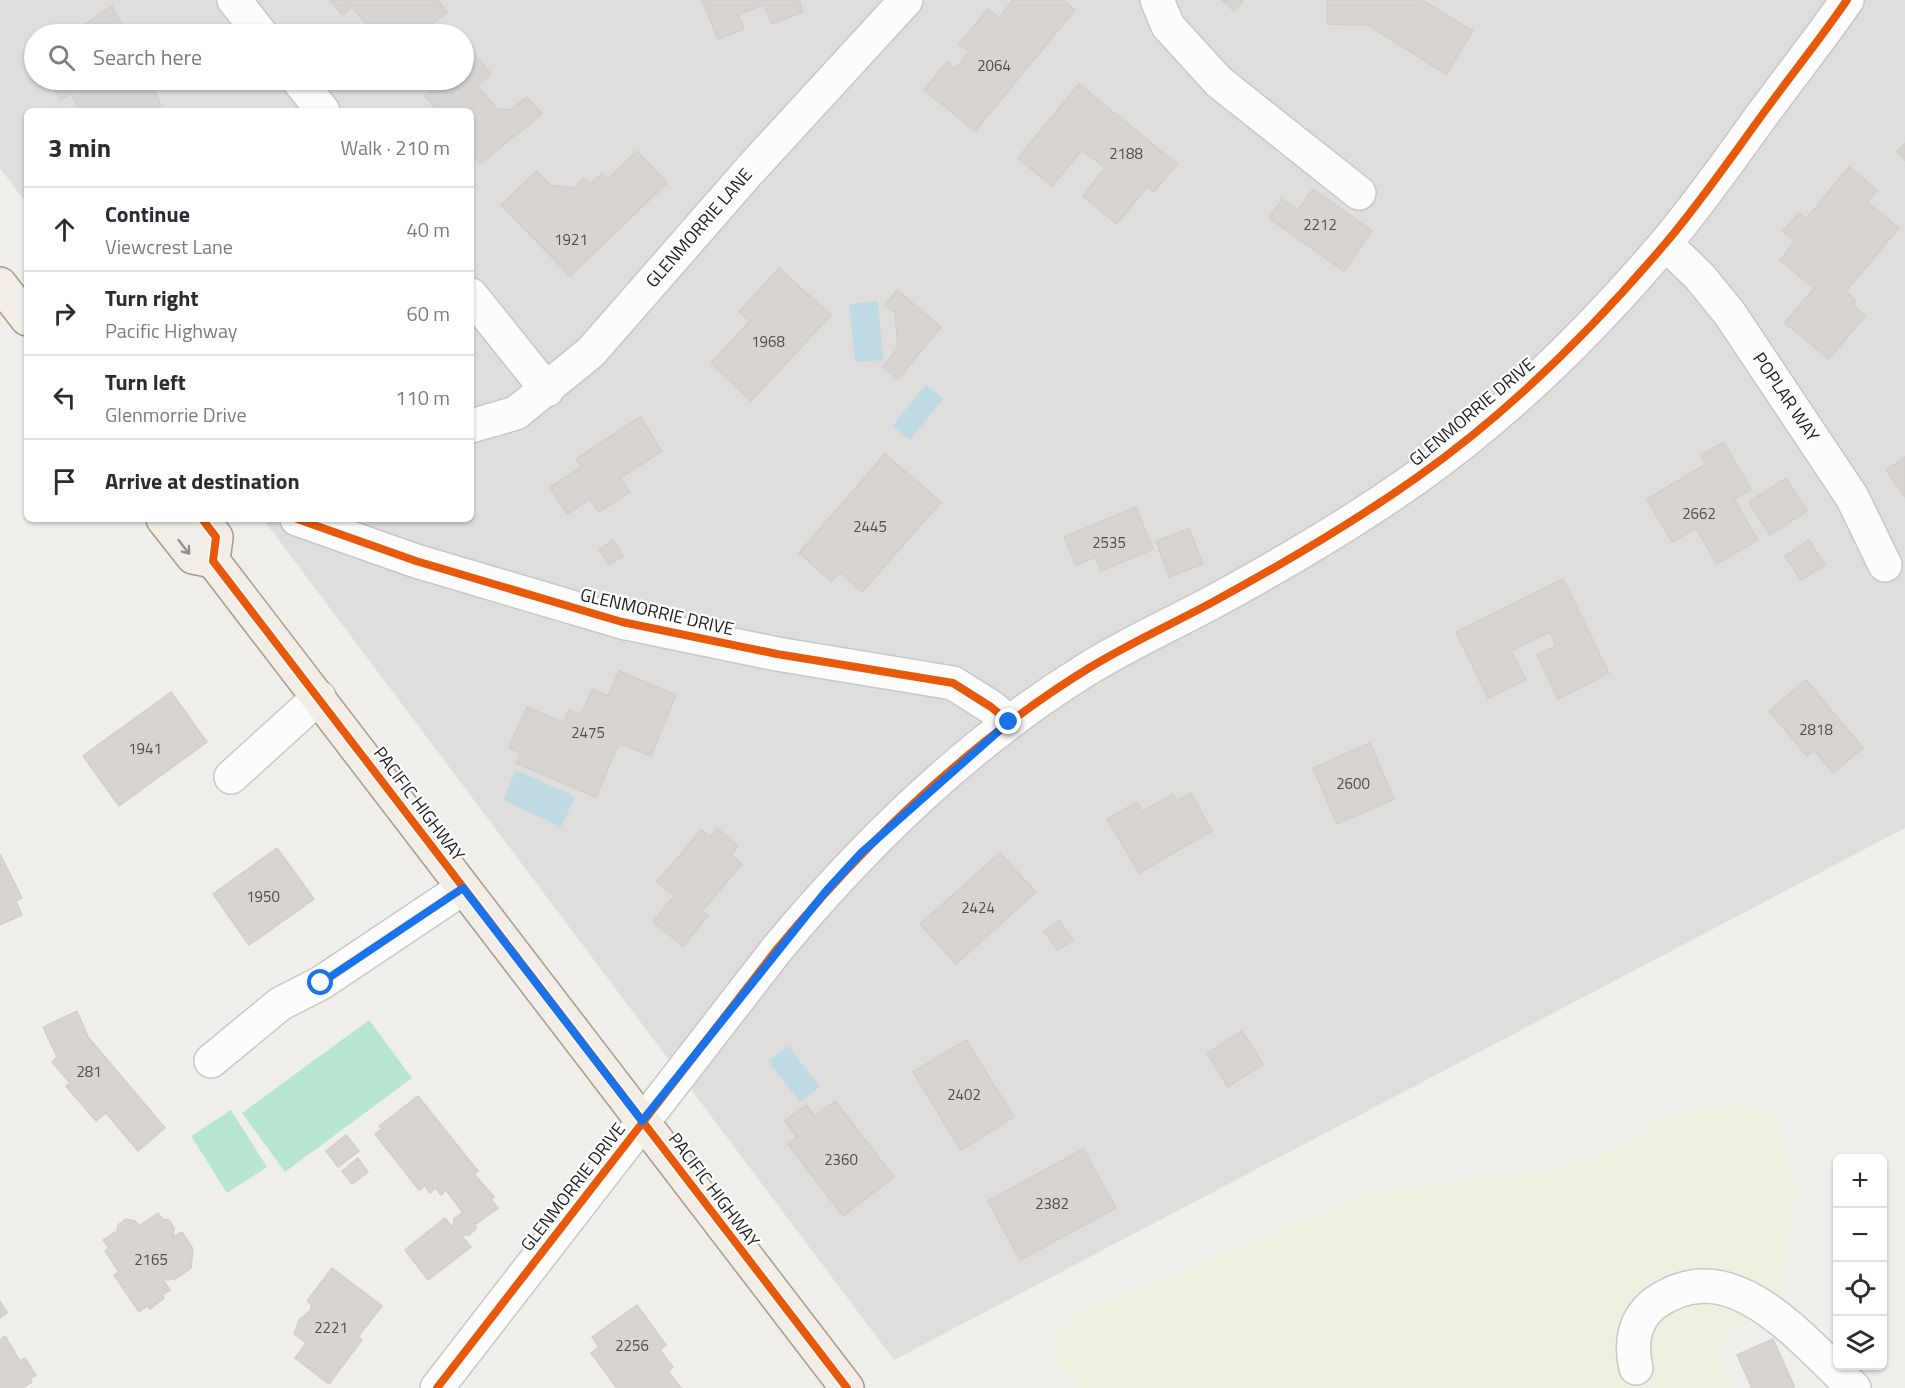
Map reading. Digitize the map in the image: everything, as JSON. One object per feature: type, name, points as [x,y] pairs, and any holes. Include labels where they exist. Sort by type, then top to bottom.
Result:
[{"type":"main road","points":[[0,284],[24,315]]},
{"type":"main road","name":"PACIFIC HIGHWAY","points":[[165,522],[193,557],[213,561],[847,1388]]},
{"type":"main road","points":[[204,522],[216,537],[213,561]]},
{"type":"street","points":[[234,0],[253,24]]},
{"type":"street","name":"GLENMORRIE LANE","points":[[474,425],[516,412],[547,390],[591,352],[750,170],[906,0]]},
{"type":"street","name":"GLENMORRIE DRIVE","points":[[437,1388],[642,1121],[826,891],[861,853],[1009,722],[1091,666],[1209,604],[1322,539],[1416,478],[1466,440],[1555,362],[1665,244],[1847,0]]},
{"type":"street","points":[[1163,13],[1219,82],[1359,193]]},
{"type":"street","points":[[306,90],[321,108]]},
{"type":"street","name":"POPLAR WAY","points":[[1665,244],[1700,277],[1730,314],[1852,497],[1885,566]]},
{"type":"street","points":[[474,299],[547,390]]},
{"type":"street","name":"GLENMORRIE DRIVE","points":[[306,522],[416,561],[622,622],[777,654],[953,682],[1009,722]]},
{"type":"street","points":[[231,777],[319,697]]},
{"type":"street","points":[[212,1061],[280,1004],[321,983],[463,888]]},
{"type":"street","points":[[1636,1368],[1631,1347],[1644,1312],[1672,1292],[1697,1286],[1742,1294],[1777,1315],[1854,1388]]},
{"type":"shaded area","points":[[0,0],[1905,0],[1905,828],[894,1360],[265,522],[474,522],[474,108],[24,108],[24,200],[0,168]]},
{"type":"green space","points":[[369,1020],[412,1078],[285,1172],[242,1113]]},
{"type":"green space","points":[[1745,1102],[1778,1120],[1794,1170],[1792,1221],[1784,1272],[1774,1306],[1734,1332],[1719,1350],[1732,1388],[1080,1388],[1058,1365],[1054,1340],[1080,1313],[1367,1194],[1469,1179],[1538,1173],[1610,1152],[1682,1111]]},
{"type":"green space","points":[[231,1110],[267,1167],[227,1193],[191,1136]]},
{"type":"water","points":[[878,301],[883,360],[855,362],[849,304]]},
{"type":"water","points":[[926,385],[943,399],[910,440],[892,426]]},
{"type":"water","points":[[516,770],[575,797],[561,827],[503,800]]},
{"type":"water","points":[[788,1046],[820,1087],[800,1102],[768,1061]]},
{"type":"building","points":[[330,0],[438,0],[447,12],[431,24],[366,24],[352,7],[342,15]]},
{"type":"building","points":[[702,0],[799,0],[803,12],[772,24],[764,5],[738,15],[744,29],[718,39]]},
{"type":"building","points":[[1013,0],[1063,0],[1075,10],[975,131],[924,90],[947,62],[955,69],[969,52],[959,44],[988,9],[999,18]]},
{"type":"building","points":[[1222,0],[1243,0],[1234,11]]},
{"type":"building","points":[[1327,0],[1422,0],[1473,31],[1446,74],[1368,25],[1327,24]]},
{"type":"building","points":[[112,6],[121,24],[86,24]]},
{"type":"building","points":[[474,56],[491,74],[477,85],[497,109],[510,110],[527,97],[542,114],[481,163],[474,155],[474,108],[435,108],[425,96],[432,90],[474,90]]},
{"type":"building","points":[[1079,84],[1177,164],[1154,192],[1147,187],[1117,224],[1083,196],[1105,168],[1082,150],[1052,186],[1018,158]]},
{"type":"building","points":[[54,90],[154,90],[161,105],[156,108],[78,108],[71,93],[61,100]]},
{"type":"building","points":[[1905,144],[1905,160],[1897,151]]},
{"type":"building","points":[[637,151],[667,183],[570,276],[501,205],[537,171],[550,185],[574,188],[584,178],[590,184],[602,173],[608,179]]},
{"type":"building","points":[[1849,167],[1877,190],[1867,202],[1899,228],[1846,291],[1856,301],[1853,305],[1865,316],[1829,359],[1785,323],[1814,288],[1780,260],[1795,241],[1783,231],[1799,213],[1806,219]]},
{"type":"building","points":[[1313,189],[1372,231],[1344,271],[1269,218],[1282,199],[1298,210]]},
{"type":"building","points":[[779,268],[831,315],[751,401],[711,363],[750,321],[739,312]]},
{"type":"building","points":[[897,290],[941,327],[898,379],[883,367],[898,348],[895,313],[885,305]]},
{"type":"building","points":[[640,417],[662,451],[620,478],[630,492],[599,512],[590,499],[567,514],[550,487],[582,467],[576,459]]},
{"type":"building","points":[[1724,442],[1751,490],[1734,499],[1758,540],[1717,564],[1696,528],[1672,542],[1647,499],[1706,464],[1701,455]]},
{"type":"building","points":[[885,454],[941,502],[862,592],[840,572],[831,581],[799,553]]},
{"type":"building","points":[[1905,457],[1905,497],[1886,470]]},
{"type":"building","points":[[1786,478],[1807,511],[1770,535],[1749,502]]},
{"type":"building","points":[[1136,507],[1153,549],[1101,571],[1095,557],[1076,565],[1064,537]]},
{"type":"building","points":[[1189,529],[1203,564],[1169,577],[1156,541]]},
{"type":"building","points":[[613,540],[623,556],[610,565],[599,550]]},
{"type":"building","points":[[1809,540],[1825,565],[1801,580],[1785,556]]},
{"type":"building","points":[[1563,579],[1609,673],[1558,699],[1537,655],[1556,646],[1550,632],[1511,651],[1526,680],[1488,698],[1456,632]]},
{"type":"building","points":[[619,671],[676,695],[651,756],[619,743],[596,797],[516,763],[521,753],[509,748],[527,707],[564,723],[569,710],[581,715],[592,689],[608,696]]},
{"type":"building","points":[[1806,680],[1863,748],[1833,773],[1814,750],[1807,756],[1769,711]]},
{"type":"building","points":[[171,692],[207,742],[119,806],[83,756]]},
{"type":"building","points":[[1370,743],[1394,799],[1337,824],[1313,768]]},
{"type":"building","points":[[1191,793],[1212,831],[1139,873],[1107,819],[1137,802],[1142,812],[1173,794],[1177,801]]},
{"type":"building","points":[[717,828],[738,846],[731,855],[742,864],[702,911],[708,916],[683,946],[653,922],[674,896],[657,882],[701,830],[710,837]]},
{"type":"building","points":[[277,848],[314,899],[249,945],[213,894]]},
{"type":"building","points":[[1000,853],[1036,892],[956,964],[920,924]]},
{"type":"building","points":[[0,854],[22,898],[16,901],[22,915],[0,925]]},
{"type":"building","points":[[1059,921],[1073,940],[1058,950],[1044,932]]},
{"type":"building","points":[[77,1011],[88,1037],[165,1128],[138,1151],[106,1113],[96,1121],[66,1086],[70,1083],[52,1062],[57,1057],[43,1027]]},
{"type":"building","points":[[1242,1031],[1263,1064],[1228,1087],[1207,1053]]},
{"type":"building","points":[[966,1040],[1014,1117],[961,1150],[913,1072]]},
{"type":"building","points":[[418,1096],[478,1171],[474,1174],[494,1197],[491,1199],[498,1208],[476,1224],[476,1229],[469,1235],[461,1235],[471,1247],[428,1280],[405,1250],[445,1218],[453,1228],[454,1218],[463,1213],[446,1190],[441,1195],[436,1188],[430,1193],[425,1186],[419,1190],[375,1134],[382,1129],[379,1126]]},
{"type":"building","points":[[835,1101],[894,1177],[843,1216],[788,1144],[797,1137],[785,1121],[806,1105],[815,1116]]},
{"type":"building","points":[[346,1135],[359,1151],[338,1167],[326,1151]]},
{"type":"building","points":[[1083,1149],[1116,1208],[1020,1260],[988,1201]]},
{"type":"building","points":[[358,1158],[368,1172],[352,1184],[342,1171]]},
{"type":"building","points":[[158,1213],[162,1219],[169,1220],[174,1228],[173,1237],[182,1232],[193,1249],[191,1268],[175,1279],[163,1280],[170,1290],[162,1295],[164,1298],[150,1309],[147,1306],[139,1312],[114,1275],[119,1272],[105,1251],[109,1248],[103,1240],[117,1231],[118,1225],[126,1219],[135,1221],[139,1226]]},
{"type":"building","points":[[332,1268],[382,1306],[358,1337],[362,1340],[329,1384],[295,1358],[306,1343],[294,1334],[299,1320],[311,1310],[311,1304],[307,1301]]},
{"type":"building","points":[[0,1301],[7,1313],[0,1318]]},
{"type":"building","points":[[637,1305],[666,1345],[660,1350],[673,1367],[668,1371],[681,1388],[617,1388],[591,1353],[599,1347],[592,1337]]},
{"type":"building","points":[[5,1336],[20,1361],[25,1358],[36,1375],[30,1379],[32,1382],[22,1388],[0,1388],[0,1340]]},
{"type":"building","points":[[1773,1339],[1795,1388],[1752,1388],[1737,1355]]},
{"type":"cycle path","points":[[437,1388],[777,949],[883,832],[961,761],[1045,697],[1104,659],[1237,589],[1341,528],[1450,453],[1516,398],[1607,309],[1677,229],[1847,0]]},
{"type":"cycle path","points":[[204,522],[216,537],[213,561],[847,1388]]},
{"type":"cycle path","points":[[306,522],[416,561],[622,622],[777,654],[953,683],[991,707],[1009,722]]},
{"type":"route","points":[[321,983],[463,888],[642,1121],[777,949],[826,891],[861,853],[1009,722]]}]
